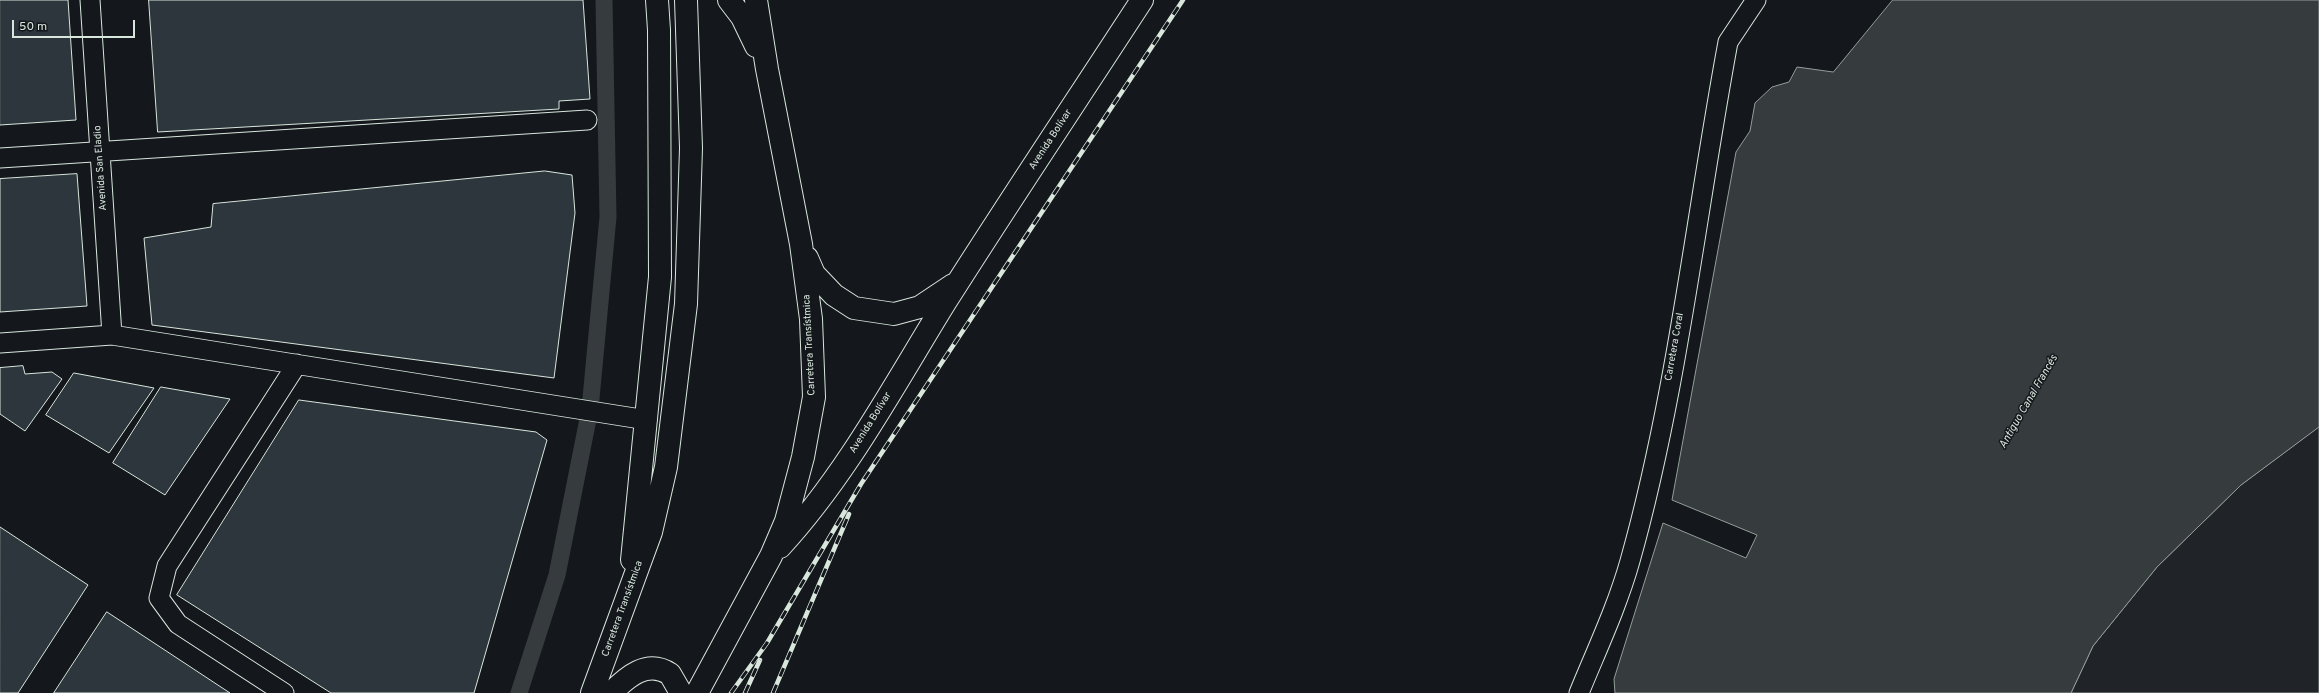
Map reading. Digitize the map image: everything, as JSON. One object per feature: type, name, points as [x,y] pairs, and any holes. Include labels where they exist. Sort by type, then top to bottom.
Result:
[{"type":"main road","points":[[628,597],[647,420],[660,277],[659,30],[657,0]]},
{"type":"main road","points":[[659,30],[673,6],[679,0]]},
{"type":"main road","name":"Carretera Transístmica","points":[[592,693],[651,532],[666,467],[686,304],[691,148],[686,0]]},
{"type":"main road","points":[[729,0],[742,17],[766,69]]},
{"type":"main road","name":"Carretera Transístmica","points":[[697,693],[772,556],[786,521],[803,457],[814,397],[811,319],[801,244],[766,69],[756,0]]},
{"type":"main road","name":"Avenida Bolívar","points":[[772,556],[807,518],[840,472],[959,281],[1142,0]]},
{"type":"main road","name":"Avenida Bolívar","points":[[801,244],[814,274],[834,295],[854,308],[894,314],[920,307],[959,281]]},
{"type":"main road","points":[[611,693],[634,674],[653,668],[670,674],[681,693]]},
{"type":"street","name":"Avenida San Eladio","points":[[90,0],[112,335]]},
{"type":"street","name":"Carretera Coral","points":[[1579,693],[1605,631],[1630,562],[1655,461],[1728,42],[1756,0]]},
{"type":"street","points":[[0,158],[587,120]]},
{"type":"street","points":[[0,343],[112,335],[647,420]]},
{"type":"street","points":[[284,693],[178,624],[160,598],[167,566],[298,364]]},
{"type":"shaded area","points":[[2319,427],[2319,693],[2071,693],[2093,646],[2157,567],[2241,485]]},
{"type":"water","name":"Antiguo Canal Francés","points":[[1893,0],[2319,0],[2319,427],[2241,485],[2157,567],[2093,646],[2071,693],[1615,693],[1614,679],[1663,523],[1746,558],[1757,535],[1672,500],[1736,152],[1750,131],[1755,103],[1772,87],[1789,82],[1797,67],[1833,72]]},
{"type":"building","points":[[0,0],[68,0],[76,120],[0,125]]},
{"type":"building","points":[[149,0],[583,0],[590,99],[559,101],[559,109],[158,132]]},
{"type":"building","points":[[545,171],[572,175],[575,213],[554,378],[152,325],[144,238],[211,227],[213,204]]},
{"type":"building","points":[[77,174],[87,306],[0,312],[0,179]]},
{"type":"building","points":[[23,366],[25,374],[52,372],[62,379],[25,431],[0,414],[0,368]]},
{"type":"building","points":[[74,373],[154,388],[109,453],[46,415]]},
{"type":"building","points":[[161,387],[230,399],[165,495],[113,463]]},
{"type":"building","points":[[299,400],[536,432],[547,440],[474,693],[331,693],[177,595]]},
{"type":"building","points":[[0,527],[88,585],[18,693],[0,693]]},
{"type":"building","points":[[107,612],[230,693],[54,693]]},
{"type":"waterway","points":[[519,693],[557,575],[590,409],[608,217],[604,0]]},
{"type":"railway","points":[[731,693],[767,643],[861,484],[1183,0]]},
{"type":"railway","points":[[773,693],[849,514]]},
{"type":"railway","points":[[745,693],[760,660]]}]
